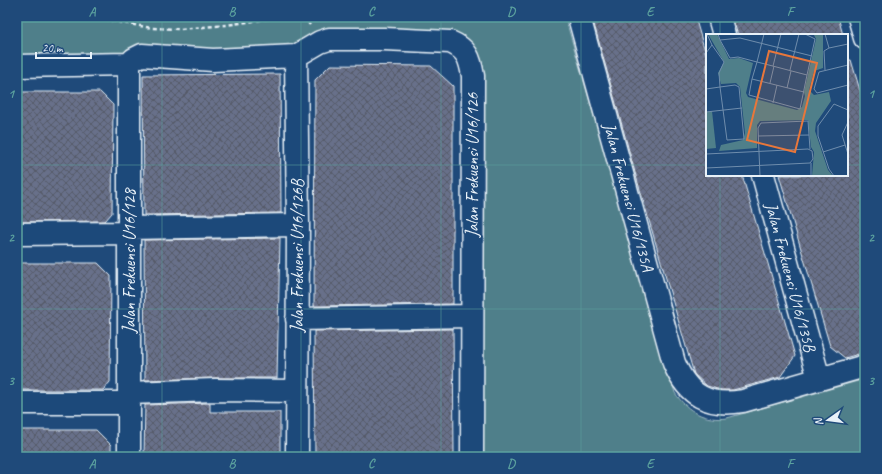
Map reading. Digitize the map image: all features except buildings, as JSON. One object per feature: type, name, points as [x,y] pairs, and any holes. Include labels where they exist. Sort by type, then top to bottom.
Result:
[{"type":"street","name":"Jalan Frekuensi U16/135A","points":[[579,17],[674,363],[680,377],[689,388],[701,397],[714,402],[729,404],[819,379]]},
{"type":"street","points":[[719,17],[724,34]]},
{"type":"street","points":[[859,17],[865,38]]},
{"type":"street","name":"Jalan Frekuensi U16/126","points":[[296,56],[329,39],[384,39],[450,42],[459,46],[466,53],[471,64],[473,76],[472,457]]},
{"type":"street","points":[[17,66],[129,64],[134,59],[142,55],[213,60],[296,56]]},
{"type":"street","name":"Jalan Frekuensi U16/126B","points":[[296,56],[298,225],[296,457]]},
{"type":"street","name":"Jalan Frekuensi U16/128","points":[[129,64],[129,457]]},
{"type":"street","name":"Jalan Frekuensi U16/135B","points":[[763,176],[819,379]]},
{"type":"street","points":[[17,234],[298,225]]},
{"type":"street","points":[[297,319],[472,316]]},
{"type":"street","points":[[819,379],[865,366]]},
{"type":"street","points":[[17,403],[129,398],[215,390],[297,391]]},
{"type":"path","points":[[98,17],[152,28],[180,29],[228,25],[280,17]]},
{"type":"green space","points":[[17,17],[565,17],[675,393],[691,410],[704,416],[719,419],[865,379],[865,457],[482,457],[474,56],[337,31],[296,56],[17,61]]}]
